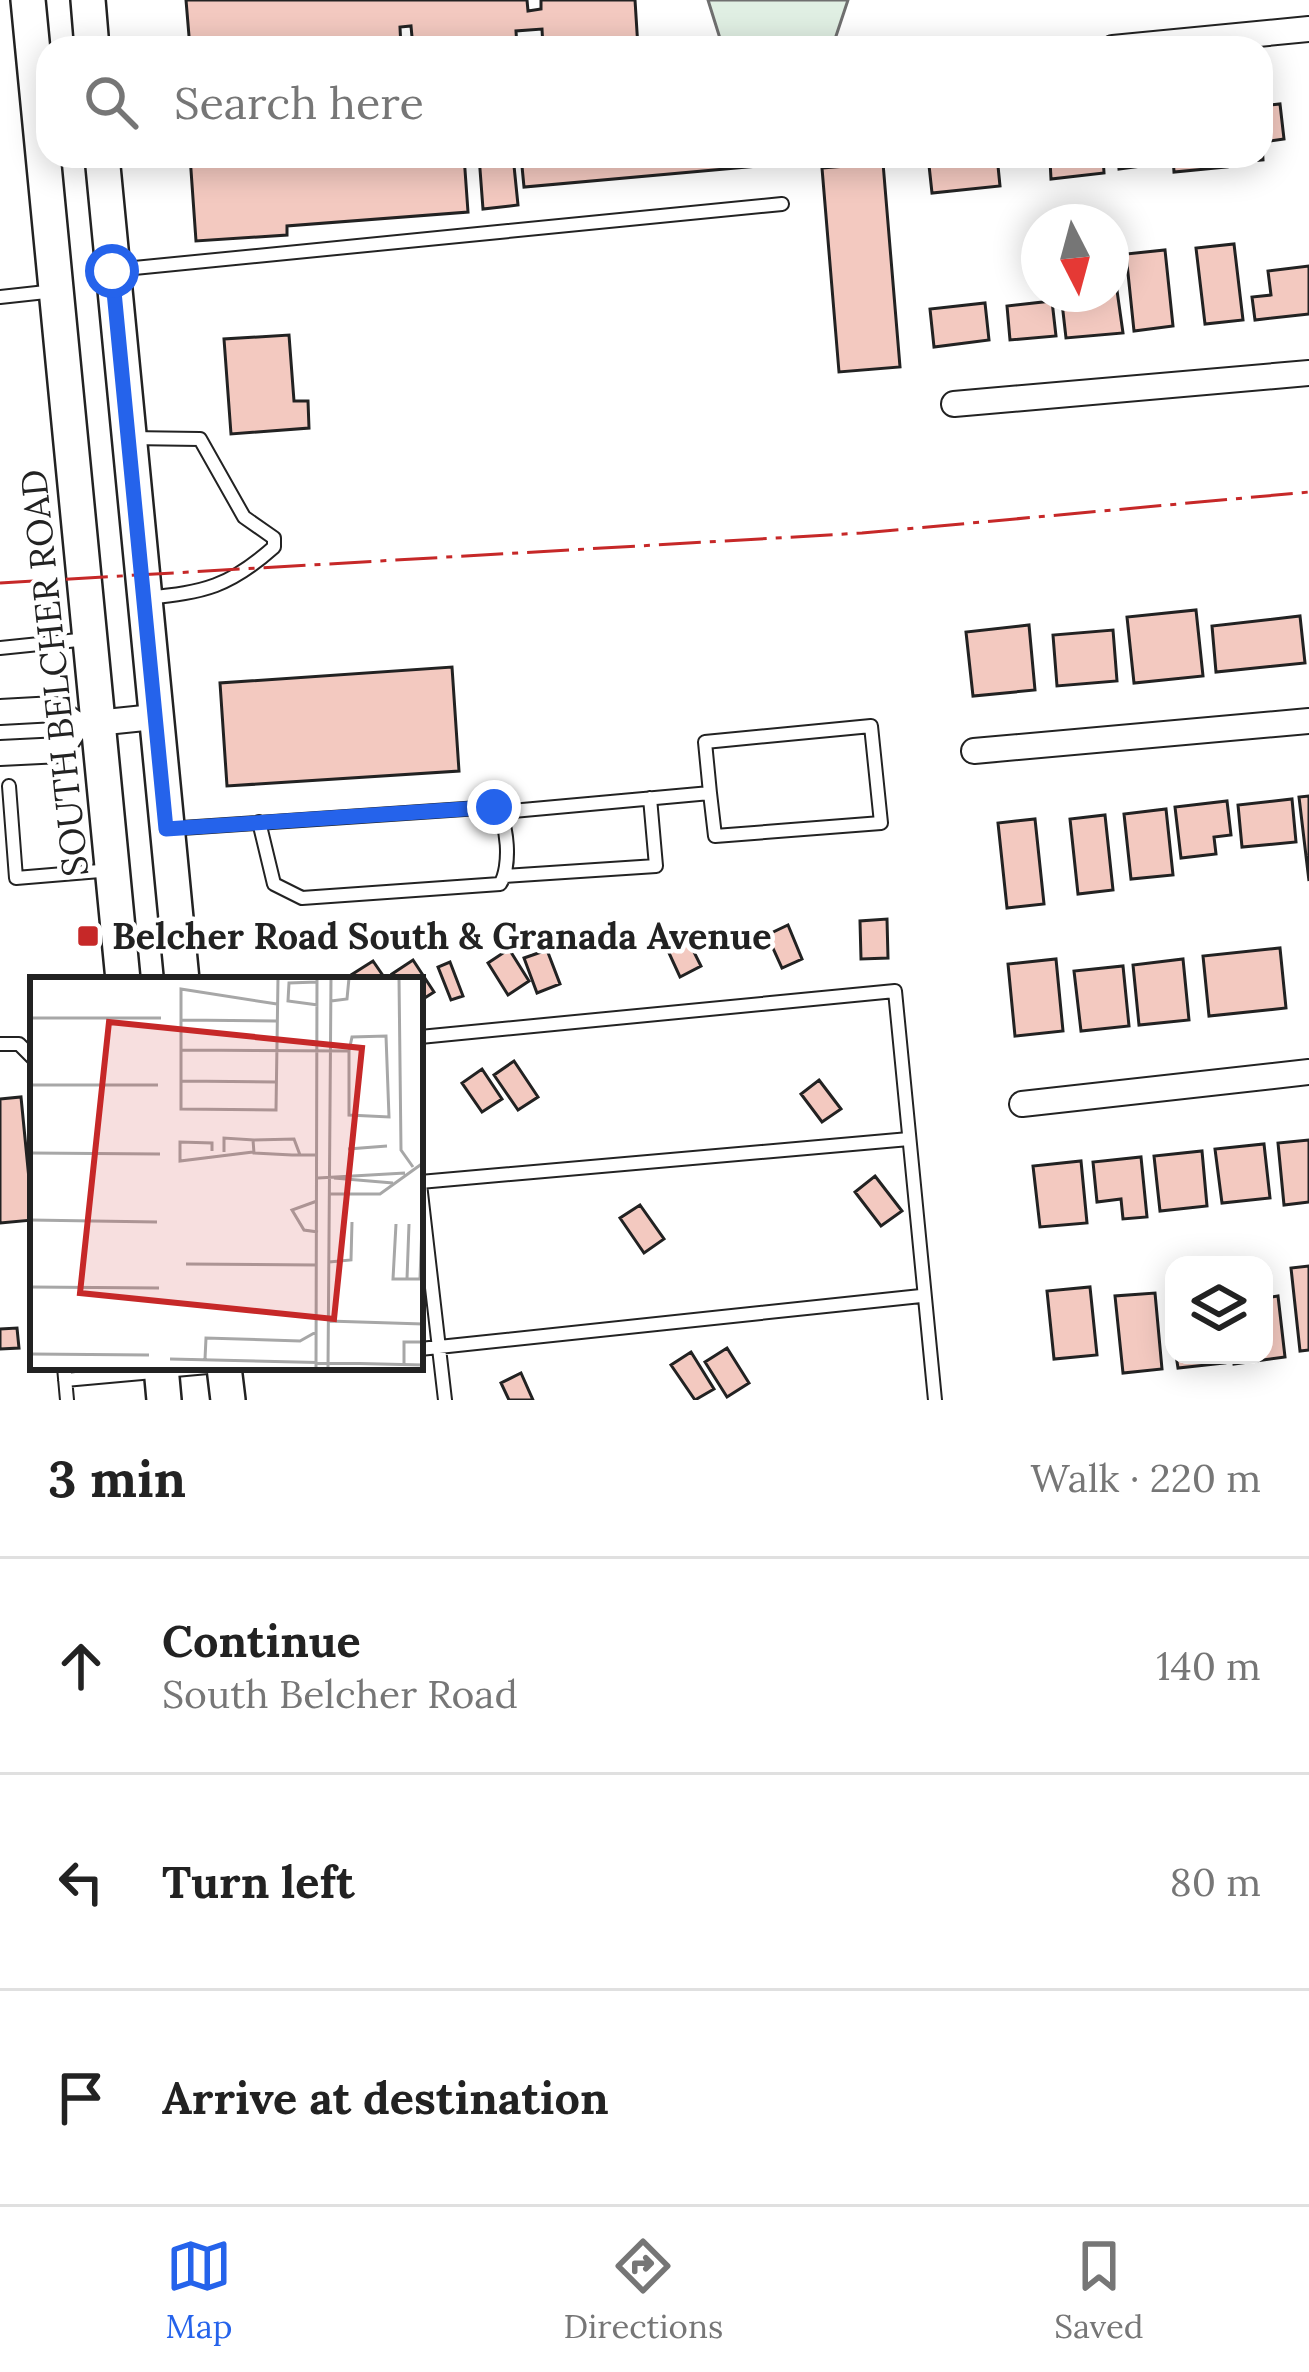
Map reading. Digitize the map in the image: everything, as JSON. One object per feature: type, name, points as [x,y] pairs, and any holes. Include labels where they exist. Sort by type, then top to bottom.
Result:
[{"type":"main road","name":"SOUTH BELCHER ROAD","points":[[28,0],[36,83]]},
{"type":"main road","points":[[88,0],[91,36]]},
{"type":"main road","name":"SOUTH BELCHER ROAD","points":[[44,168],[90,639],[88,724],[113,870],[123,977]]},
{"type":"main road","points":[[103,168],[182,977]]},
{"type":"main road","points":[[224,1370],[228,1400]]},
{"type":"street","points":[[1237,36],[1309,29]]},
{"type":"street","points":[[954,404],[1309,373]]},
{"type":"street","points":[[0,712],[55,709],[88,724],[154,717]]},
{"type":"street","points":[[974,751],[1309,721]]},
{"type":"street","points":[[0,754],[61,750],[88,724]]},
{"type":"street","points":[[1022,1104],[1309,1072]]},
{"type":"lane","points":[[112,271],[782,204]]},
{"type":"lane","points":[[0,297],[56,291]]},
{"type":"lane","points":[[128,438],[200,439],[244,517],[274,538],[274,548],[238,579],[201,592],[143,598]]},
{"type":"lane","points":[[0,648],[90,639]]},
{"type":"lane","points":[[871,726],[881,823],[715,836],[710,793],[705,742],[871,726]]},
{"type":"lane","points":[[9,786],[16,878]]},
{"type":"lane","points":[[166,829],[488,806],[501,812],[710,793]]},
{"type":"lane","points":[[505,876],[656,866],[650,798]]},
{"type":"lane","points":[[259,822],[274,884],[302,898],[500,884],[505,876],[501,812]]},
{"type":"lane","points":[[0,880],[113,870]]},
{"type":"lane","points":[[423,1037],[895,992],[935,1400]]},
{"type":"lane","points":[[0,1044],[19,1044],[30,1055]]},
{"type":"lane","points":[[423,1183],[909,1139]]},
{"type":"lane","points":[[423,1208],[445,1400]]},
{"type":"lane","points":[[423,1349],[922,1296]]},
{"type":"lane","points":[[67,1400],[64,1373],[162,1380],[197,1370]]},
{"type":"green space","points":[[708,0],[848,0],[836,36],[719,36]]},
{"type":"building","points":[[186,0],[527,0],[528,11],[541,9],[541,0],[635,0],[637,36],[542,36],[542,29],[516,31],[516,36],[412,36],[411,26],[400,27],[400,36],[189,36]]},
{"type":"building","points":[[1280,104],[1284,139],[1273,140],[1273,105]]},
{"type":"building","points":[[191,168],[465,168],[468,212],[287,226],[287,235],[196,241]]},
{"type":"building","points":[[480,168],[514,168],[518,205],[483,209]]},
{"type":"building","points":[[522,168],[736,168],[524,187]]},
{"type":"building","points":[[822,168],[883,168],[900,367],[839,372]]},
{"type":"building","points":[[929,168],[998,168],[1000,186],[932,193]]},
{"type":"building","points":[[1050,168],[1104,168],[1104,173],[1051,179]]},
{"type":"building","points":[[1234,244],[1243,320],[1205,324],[1196,248]]},
{"type":"building","points":[[1165,250],[1173,326],[1134,331],[1129,254]]},
{"type":"building","points":[[1309,266],[1309,314],[1255,320],[1252,297],[1271,295],[1268,271]]},
{"type":"building","points":[[985,303],[989,340],[934,347],[930,309]]},
{"type":"building","points":[[1021,304],[1021,312],[1053,312],[1056,336],[1010,340],[1007,306]]},
{"type":"building","points":[[1063,312],[1120,312],[1123,333],[1066,338]]},
{"type":"building","points":[[289,335],[294,401],[308,401],[309,428],[231,434],[224,339]]},
{"type":"building","points":[[1196,610],[1203,676],[1134,683],[1127,617]]},
{"type":"building","points":[[1300,616],[1305,663],[1216,672],[1212,626]]},
{"type":"building","points":[[1029,625],[1035,690],[973,696],[966,632]]},
{"type":"building","points":[[1113,630],[1117,681],[1057,686],[1053,635]]},
{"type":"building","points":[[452,667],[459,771],[227,786],[220,683]]},
{"type":"building","points":[[1309,796],[1309,881],[1299,797]]},
{"type":"building","points":[[1292,799],[1296,842],[1242,847],[1238,805]]},
{"type":"building","points":[[1227,801],[1231,835],[1214,837],[1216,854],[1181,858],[1175,807]]},
{"type":"building","points":[[1166,809],[1173,875],[1131,879],[1124,814]]},
{"type":"building","points":[[1105,815],[1113,890],[1078,894],[1070,819]]},
{"type":"building","points":[[1035,819],[1044,904],[1007,908],[998,823]]},
{"type":"building","points":[[887,919],[888,958],[861,959],[860,921]]},
{"type":"building","points":[[788,925],[802,959],[782,968],[767,935]]},
{"type":"building","points":[[683,930],[701,966],[680,977],[663,940]]},
{"type":"building","points":[[1280,948],[1286,1008],[1209,1016],[1203,956]]},
{"type":"building","points":[[509,949],[529,981],[508,995],[488,963]]},
{"type":"building","points":[[547,950],[560,984],[537,993],[524,958]]},
{"type":"building","points":[[1056,959],[1063,1031],[1015,1036],[1008,964]]},
{"type":"building","points":[[1183,959],[1189,1020],[1139,1025],[1133,965]]},
{"type":"building","points":[[413,960],[434,992],[423,999],[423,977],[392,974]]},
{"type":"building","points":[[373,961],[384,977],[352,977]]},
{"type":"building","points":[[450,962],[463,996],[451,1000],[438,967]]},
{"type":"building","points":[[1123,966],[1129,1026],[1081,1031],[1074,971]]},
{"type":"building","points":[[514,1061],[538,1097],[518,1110],[494,1075]]},
{"type":"building","points":[[482,1069],[502,1099],[482,1112],[462,1083]]},
{"type":"building","points":[[819,1080],[841,1109],[822,1122],[801,1094]]},
{"type":"building","points":[[21,1097],[30,1220],[0,1223],[0,1099]]},
{"type":"building","points":[[1309,1140],[1309,1202],[1284,1205],[1278,1143]]},
{"type":"building","points":[[1264,1144],[1270,1198],[1222,1203],[1215,1149]]},
{"type":"building","points":[[1202,1151],[1207,1206],[1160,1211],[1154,1156]]},
{"type":"building","points":[[1141,1157],[1147,1217],[1123,1219],[1121,1199],[1097,1202],[1093,1162]]},
{"type":"building","points":[[1081,1161],[1087,1223],[1040,1227],[1033,1166]]},
{"type":"building","points":[[875,1176],[902,1211],[881,1226],[855,1192]]},
{"type":"building","points":[[640,1205],[664,1239],[644,1253],[620,1218]]},
{"type":"building","points":[[1309,1266],[1309,1350],[1300,1351],[1291,1268]]},
{"type":"building","points":[[1090,1287],[1097,1355],[1054,1359],[1047,1291]]},
{"type":"building","points":[[1155,1293],[1162,1369],[1123,1373],[1115,1296]]},
{"type":"building","points":[[1278,1296],[1285,1357],[1273,1359],[1273,1297]]},
{"type":"building","points":[[17,1328],[19,1348],[0,1349],[0,1329]]},
{"type":"building","points":[[727,1348],[749,1383],[727,1397],[705,1362]]},
{"type":"building","points":[[691,1352],[714,1389],[695,1400],[671,1365]]},
{"type":"building","points":[[521,1373],[533,1400],[509,1400],[501,1383]]},
{"type":"power","points":[[0,583],[862,533],[1309,492]]},
{"type":"place","name":"Belcher Road South & Granada Avenue","points":[[88,936]]},
{"type":"route","points":[[112,271],[166,829],[494,807]]}]
